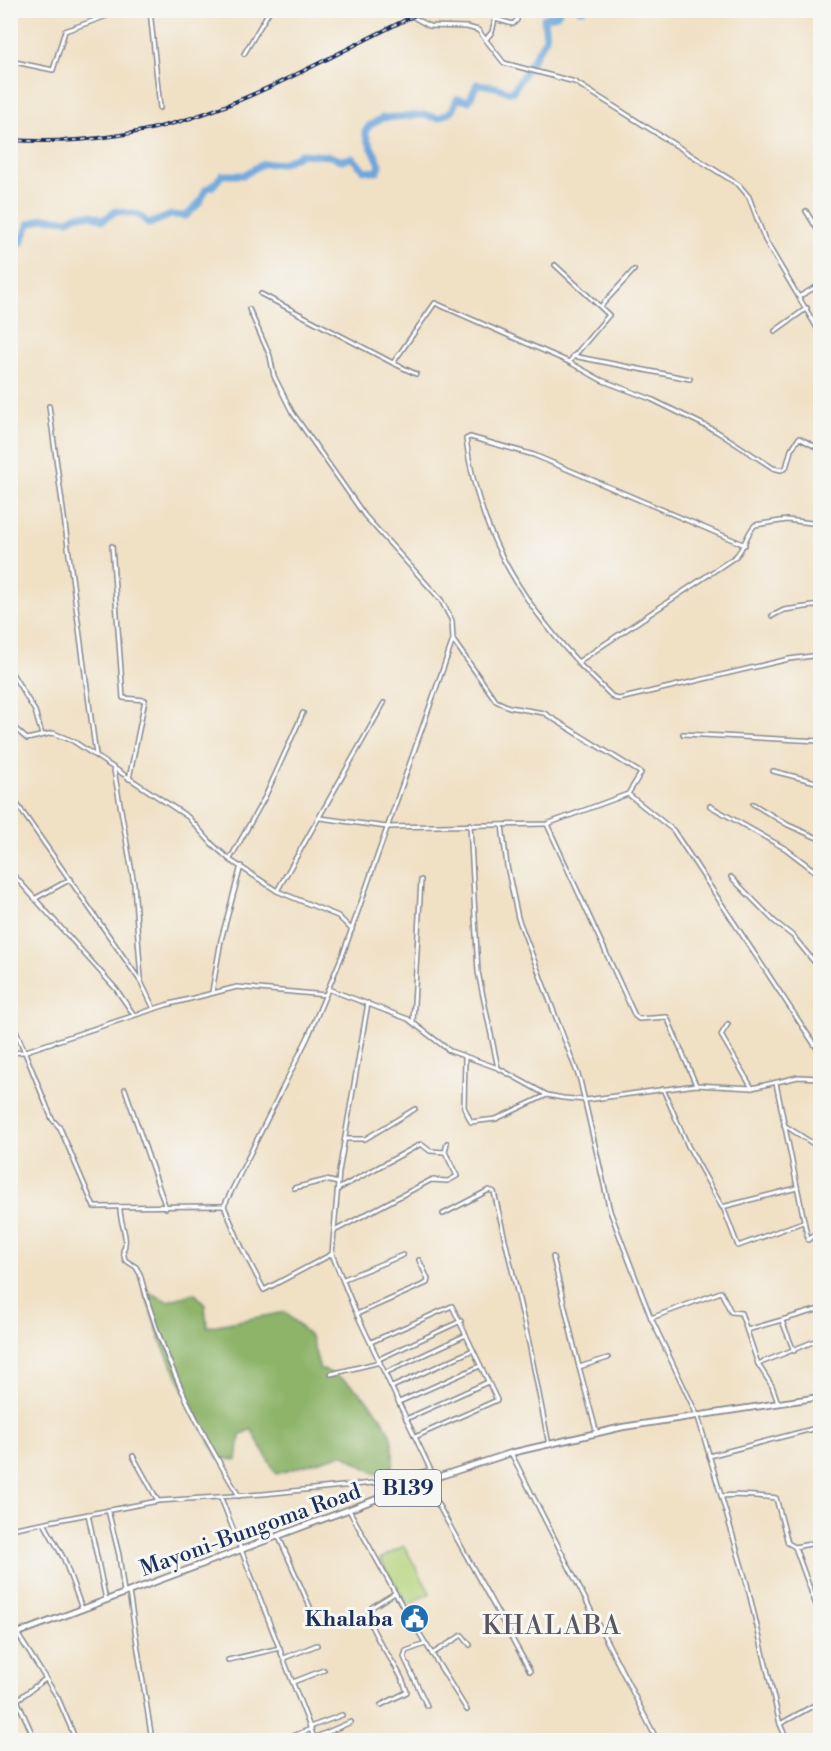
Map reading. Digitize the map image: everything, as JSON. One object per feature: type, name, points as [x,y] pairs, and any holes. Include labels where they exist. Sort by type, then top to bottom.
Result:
[{"type":"main road","name":"Mayoni-Bungoma Road","points":[[10,1636],[425,1481],[511,1453],[597,1434],[820,1397]]},
{"type":"street","points":[[10,61],[53,70],[65,30],[123,10]]},
{"type":"street","points":[[150,10],[160,108]]},
{"type":"street","points":[[244,54],[270,10]]},
{"type":"street","points":[[487,38],[492,32],[495,19],[513,24],[517,20],[517,10]]},
{"type":"street","points":[[403,11],[429,26],[467,27],[478,30],[487,38],[500,60],[510,66],[529,68],[562,77],[593,92],[739,185],[754,208],[765,240],[820,333]]},
{"type":"street","points":[[806,210],[820,234]]},
{"type":"street","points":[[555,265],[609,316],[569,362]]},
{"type":"street","points":[[601,306],[634,270]]},
{"type":"street","points":[[800,296],[816,287],[820,293]]},
{"type":"street","points":[[261,294],[416,374]]},
{"type":"street","points":[[393,363],[434,303],[569,362],[601,380],[651,399],[716,431],[773,468],[781,470],[786,468],[791,450],[800,438],[820,449]]},
{"type":"street","points":[[775,331],[807,308]]},
{"type":"street","points":[[249,309],[270,356],[274,375],[292,412],[365,516],[441,600],[452,621],[453,640],[352,930],[326,995],[224,1206],[242,1248],[264,1290],[332,1254]]},
{"type":"street","points":[[573,356],[690,379]]},
{"type":"street","points":[[49,406],[96,755]]},
{"type":"street","points":[[745,545],[534,455],[504,444],[467,438],[473,479],[505,566],[549,630],[614,698],[619,699],[789,659],[812,658],[820,655]]},
{"type":"street","points":[[578,662],[735,557],[745,545],[753,527],[764,522],[787,520],[820,524]]},
{"type":"street","points":[[112,546],[123,699],[145,700],[129,779]]},
{"type":"street","points":[[772,616],[784,610],[820,605]]},
{"type":"street","points":[[320,818],[387,827],[546,824],[628,794],[641,773],[544,713],[509,707],[496,700],[453,640]]},
{"type":"street","points":[[10,670],[35,711],[42,735]]},
{"type":"street","points":[[277,891],[384,703]]},
{"type":"street","points":[[230,860],[264,797],[303,713]]},
{"type":"street","points":[[10,724],[27,738],[60,735],[96,755],[114,770],[188,817],[230,860],[277,891],[338,916],[352,930]]},
{"type":"street","points":[[683,734],[820,741]]},
{"type":"street","points":[[114,770],[134,884],[141,982]]},
{"type":"street","points":[[773,771],[820,783]]},
{"type":"street","points":[[10,794],[141,982],[154,1009]]},
{"type":"street","points":[[628,794],[673,830],[820,1053]]},
{"type":"street","points":[[753,804],[788,825],[820,839]]},
{"type":"street","points":[[710,806],[786,849],[820,875]]},
{"type":"street","points":[[470,824],[478,972],[498,1068]]},
{"type":"street","points":[[546,824],[635,1016],[639,1019],[667,1017],[696,1085]]},
{"type":"street","points":[[502,825],[507,866],[518,918],[586,1100],[610,1211],[651,1318],[698,1417],[747,1584],[780,1724],[787,1740]]},
{"type":"street","points":[[212,992],[221,940],[241,866]]},
{"type":"street","points":[[10,871],[116,989],[134,1016]]},
{"type":"street","points":[[731,877],[774,921],[793,936],[820,969]]},
{"type":"street","points":[[36,898],[71,879]]},
{"type":"street","points":[[413,1023],[421,880]]},
{"type":"street","points":[[10,1053],[23,1052],[212,992],[246,987],[326,995]]},
{"type":"street","points":[[328,989],[413,1023],[441,1046],[465,1058],[498,1068],[547,1095],[586,1100],[696,1085],[752,1088],[798,1077],[820,1078]]},
{"type":"street","points":[[368,1004],[338,1183],[336,1230],[332,1254],[357,1314],[434,1478]]},
{"type":"street","points":[[10,1016],[52,1119],[60,1128],[92,1205],[166,1208],[224,1206]]},
{"type":"street","points":[[728,1023],[721,1035],[752,1088]]},
{"type":"street","points":[[465,1058],[464,1107],[471,1122],[496,1119],[547,1095]]},
{"type":"street","points":[[776,1083],[808,1240],[820,1229]]},
{"type":"street","points":[[125,1089],[166,1208]]},
{"type":"street","points":[[663,1089],[688,1146],[723,1208],[738,1246],[803,1222]]},
{"type":"street","points":[[345,1139],[365,1139],[415,1109]]},
{"type":"street","points":[[783,1125],[820,1148]]},
{"type":"street","points":[[336,1230],[431,1180],[438,1182],[457,1176],[445,1152],[447,1143]]},
{"type":"street","points":[[338,1189],[421,1144],[430,1151],[445,1152]]},
{"type":"street","points":[[294,1188],[326,1180],[338,1183]]},
{"type":"street","points":[[723,1208],[797,1188]]},
{"type":"street","points":[[443,1214],[489,1190],[494,1192],[529,1342],[549,1445]]},
{"type":"street","points":[[120,1207],[119,1220],[126,1246],[123,1251],[125,1260],[130,1266],[136,1267],[140,1274],[154,1326],[174,1376],[239,1496]]},
{"type":"street","points":[[344,1279],[403,1255]]},
{"type":"street","points":[[553,1257],[597,1434]]},
{"type":"street","points":[[357,1314],[428,1283],[419,1260]]},
{"type":"street","points":[[651,1318],[721,1292],[731,1312],[741,1312],[758,1364],[772,1386],[779,1405]]},
{"type":"street","points":[[370,1342],[452,1306],[461,1322],[496,1400],[415,1437]]},
{"type":"street","points":[[747,1330],[820,1309]]},
{"type":"street","points":[[782,1321],[794,1351]]},
{"type":"street","points":[[331,1374],[379,1360],[461,1322]]},
{"type":"street","points":[[385,1372],[466,1335]]},
{"type":"street","points":[[758,1364],[820,1339]]},
{"type":"street","points":[[392,1388],[473,1350]]},
{"type":"street","points":[[579,1367],[608,1358]]},
{"type":"street","points":[[399,1402],[480,1366]]},
{"type":"street","points":[[406,1419],[488,1382]]},
{"type":"street","points":[[709,1456],[820,1427]]},
{"type":"street","points":[[511,1453],[657,1740]]},
{"type":"street","points":[[133,1456],[158,1501]]},
{"type":"street","points":[[10,1529],[158,1501],[221,1498],[393,1481],[430,1470]]},
{"type":"street","points":[[425,1481],[530,1671]]},
{"type":"street","points":[[722,1496],[741,1494],[758,1498],[776,1498],[788,1543],[795,1547],[820,1616]]},
{"type":"street","points":[[221,1498],[315,1739],[351,1722]]},
{"type":"street","points":[[108,1510],[119,1555],[152,1740]]},
{"type":"street","points":[[349,1510],[425,1644],[467,1710]]},
{"type":"street","points":[[88,1514],[106,1600]]},
{"type":"street","points":[[44,1523],[64,1559],[82,1609]]},
{"type":"street","points":[[278,1535],[310,1608]]},
{"type":"street","points":[[795,1547],[820,1542]]},
{"type":"street","points":[[381,1706],[407,1692],[390,1656],[371,1627],[368,1616],[372,1607],[395,1593]]},
{"type":"street","points":[[10,1622],[57,1698],[76,1740]]},
{"type":"street","points":[[432,1654],[462,1635],[470,1645]]},
{"type":"street","points":[[425,1644],[408,1650],[404,1657],[427,1706]]},
{"type":"street","points":[[284,1659],[317,1645]]},
{"type":"street","points":[[228,1660],[280,1648]]},
{"type":"street","points":[[293,1682],[324,1670]]},
{"type":"street","points":[[35,1740],[17,1701],[44,1680]]},
{"type":"street","points":[[780,1724],[820,1702]]},
{"type":"street","points":[[283,1740],[342,1715]]},
{"type":"street","points":[[10,1728],[15,1740]]},
{"type":"street","points":[[263,1740],[272,1736],[278,1740]]},
{"type":"green space","points":[[144,1290],[167,1301],[195,1293],[205,1305],[207,1327],[285,1312],[311,1337],[320,1369],[350,1384],[376,1410],[388,1429],[393,1447],[390,1479],[367,1469],[343,1454],[276,1474],[251,1429],[240,1436],[237,1460],[218,1458],[163,1347]]},
{"type":"green space","points":[[404,1546],[430,1593],[408,1605],[380,1559]]},
{"type":"waterway","points":[[10,247],[21,243],[29,224],[44,218],[68,220],[78,215],[92,215],[103,220],[116,211],[139,215],[149,224],[171,215],[186,216],[200,202],[206,189],[213,186],[222,175],[244,175],[262,164],[283,163],[301,154],[330,156],[341,160],[352,158],[364,170],[377,172],[380,165],[365,132],[369,126],[382,118],[424,115],[439,118],[452,111],[457,99],[469,101],[477,84],[513,91],[546,38],[544,18],[557,15],[560,10]]},
{"type":"railway","points":[[10,140],[71,140],[127,134],[178,122],[227,105],[275,84],[426,10]]},
{"type":"place","name":"Khalaba","points":[[414,1618]]},
{"type":"district","name":"KHALABA","points":[[552,1625]]}]
